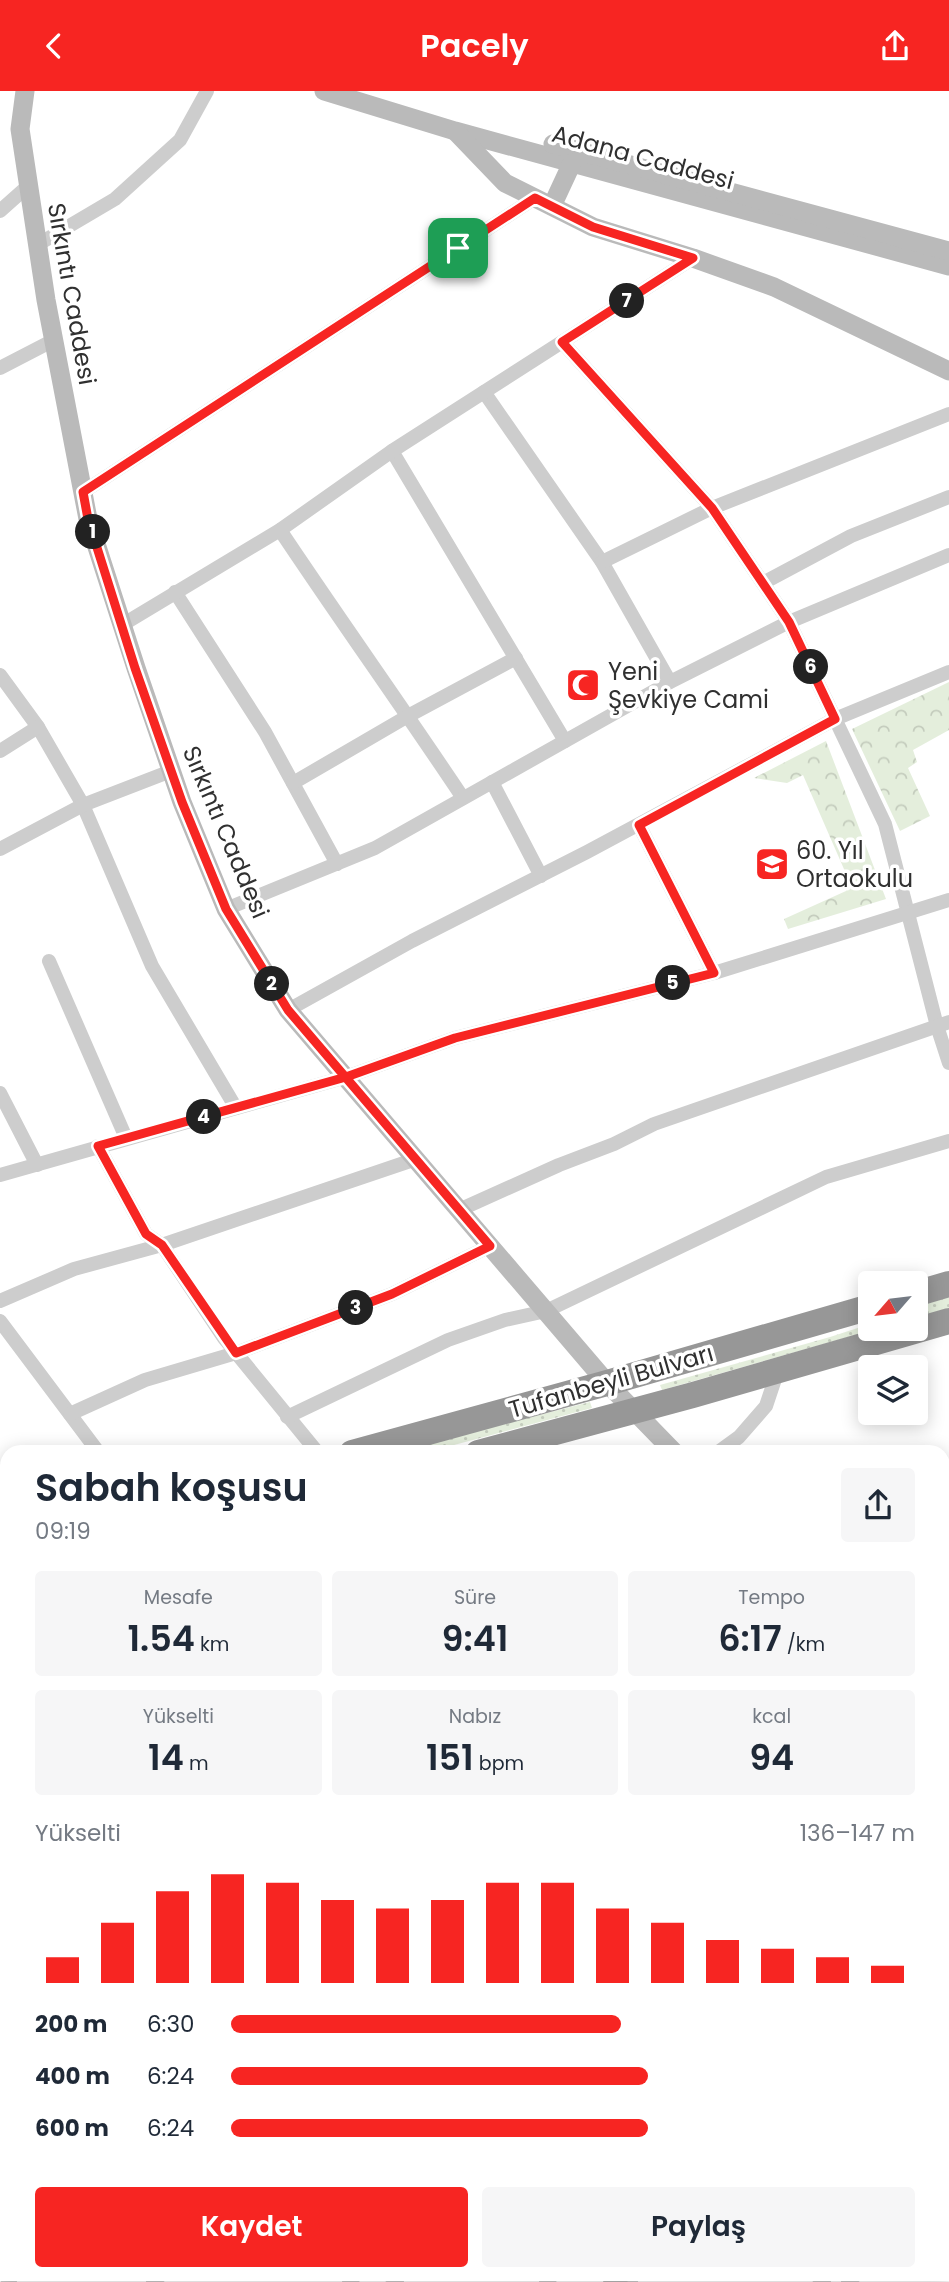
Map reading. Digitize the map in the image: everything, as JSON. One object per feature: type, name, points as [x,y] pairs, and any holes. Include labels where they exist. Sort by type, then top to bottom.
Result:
[{"type":"highway","points":[[928,1290],[949,1284]]},
{"type":"highway","name":"Tufanbeyli Bulvarı","points":[[381,1445],[858,1310]]},
{"type":"highway","name":"Tufanbeyli Bulvarı","points":[[507,1445],[949,1321]]},
{"type":"street","name":"Sırkıntı Caddesi","points":[[25,91],[20,128],[37,245],[88,519],[171,771],[226,909],[288,1010],[607,1383],[667,1445]]},
{"type":"street","points":[[37,245],[115,198],[180,140],[207,91]]},
{"type":"street","name":"Adana Caddesi","points":[[324,91],[455,131],[949,266]]},
{"type":"street","points":[[367,104],[462,120],[949,250]]},
{"type":"street","points":[[455,131],[505,183],[593,227],[774,287],[949,371]]},
{"type":"street","points":[[83,492],[543,202],[572,163]]},
{"type":"street","points":[[0,211],[29,185]]},
{"type":"street","points":[[122,625],[280,530],[392,451],[693,258]]},
{"type":"street","points":[[0,368],[54,339]]},
{"type":"street","points":[[562,342],[712,508],[789,622],[885,824],[908,913],[943,1024],[949,1063]]},
{"type":"street","points":[[484,392],[602,562],[670,682]]},
{"type":"street","points":[[602,562],[712,508],[949,414]]},
{"type":"street","points":[[392,451],[565,741]]},
{"type":"street","points":[[763,583],[851,536],[949,497]]},
{"type":"street","points":[[280,530],[463,799]]},
{"type":"street","points":[[226,909],[375,848],[670,682],[789,622],[949,555]]},
{"type":"street","points":[[175,593],[265,732],[337,864]]},
{"type":"street","points":[[293,783],[516,657]]},
{"type":"street","points":[[288,1010],[412,941],[639,825],[835,719],[949,673]]},
{"type":"street","points":[[0,675],[38,727],[83,805],[152,966],[236,1108]]},
{"type":"street","points":[[0,751],[38,727]]},
{"type":"street","points":[[0,849],[83,805],[171,771]]},
{"type":"street","points":[[492,782],[541,876]]},
{"type":"street","points":[[639,825],[714,973]]},
{"type":"street","points":[[0,1175],[346,1077],[455,1038],[714,973],[949,900]]},
{"type":"street","points":[[49,961],[126,1138]]},
{"type":"street","points":[[459,1210],[559,1165],[614,1144],[654,1123],[943,1024]]},
{"type":"street","points":[[0,1093],[37,1165]]},
{"type":"street","points":[[287,1417],[448,1340],[505,1319],[546,1311],[826,1177],[949,1141]]},
{"type":"street","points":[[98,1146],[146,1234],[162,1245],[236,1353],[311,1445]]},
{"type":"street","points":[[0,1301],[74,1269],[162,1245],[416,1159]]},
{"type":"street","points":[[70,1414],[145,1380],[236,1353],[392,1294],[490,1246]]},
{"type":"street","points":[[0,1321],[93,1445]]},
{"type":"street","points":[[728,1445],[739,1437],[766,1406],[778,1370]]},
{"type":"green space","points":[[949,682],[949,730],[913,750],[917,762],[908,768],[930,816],[900,831],[852,729]]},
{"type":"green space","points":[[826,741],[886,899],[788,929],[784,919],[846,891],[847,876],[803,775],[787,783],[754,778]]},
{"type":"green space","points":[[949,1297],[949,1308],[928,1314],[928,1303]]},
{"type":"green space","points":[[858,1328],[858,1334],[662,1390],[660,1385]]},
{"type":"green space","points":[[590,1402],[592,1408],[454,1445],[423,1445]]},
{"type":"place","name":"Yeni Şevkiye Cami","points":[[583,685]]},
{"type":"place","name":"60. Yıl Ortaokulu","points":[[772,864]]},
{"type":"route","points":[[458,248],[83,492],[88,519],[135,668],[182,802],[226,909],[288,1010],[346,1077],[490,1246],[392,1294],[236,1353],[162,1245],[146,1234],[98,1146],[346,1077],[455,1038],[714,973],[639,825],[835,719],[789,622],[712,508],[562,342],[693,258],[593,227],[535,198],[458,248]]}]
